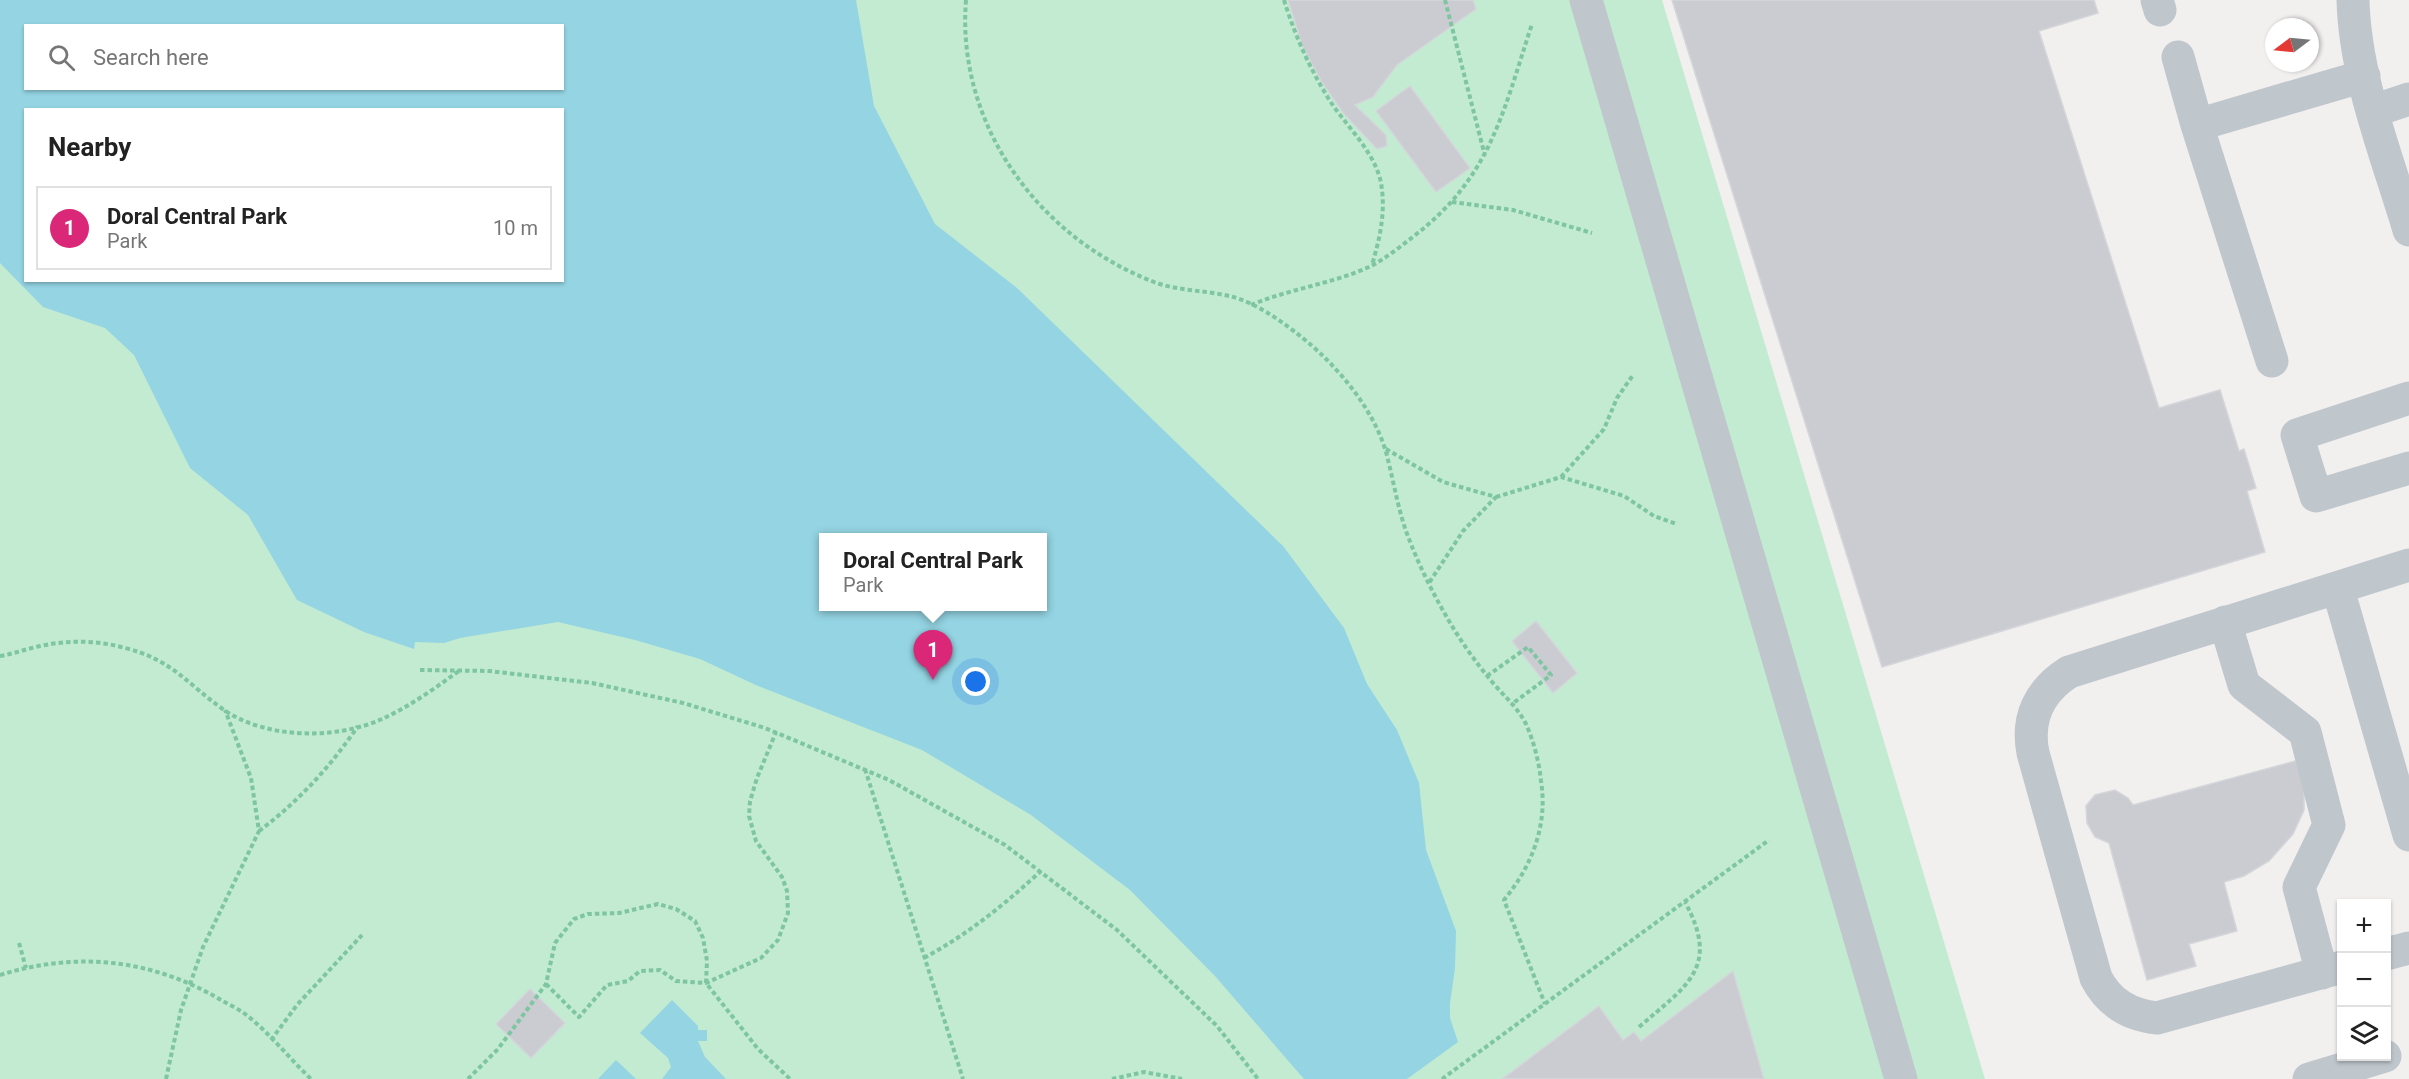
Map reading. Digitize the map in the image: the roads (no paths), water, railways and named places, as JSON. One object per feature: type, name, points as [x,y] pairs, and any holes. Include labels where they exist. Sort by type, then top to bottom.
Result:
[{"type":"lane","points":[[1586,0],[1901,1079]]},
{"type":"lane","points":[[2353,0],[2364,76],[2373,111],[2402,183],[2409,230]]},
{"type":"lane","points":[[2178,57],[2197,125],[2272,361]]},
{"type":"lane","points":[[2197,125],[2364,76]]},
{"type":"lane","points":[[2373,111],[2409,99]]},
{"type":"lane","points":[[2409,398],[2297,435],[2316,496],[2409,468]]},
{"type":"lane","points":[[2225,622],[2244,685],[2305,732],[2329,825],[2299,887],[2332,970],[2157,1018],[2143,1017],[2118,1006],[2096,978],[2039,776],[2030,728],[2037,704],[2059,679],[2069,672],[2225,622],[2338,589],[2409,565]]},
{"type":"lane","points":[[2338,589],[2409,835]]},
{"type":"lane","points":[[2390,953],[2409,948]]},
{"type":"lane","points":[[2391,1055],[2409,1050]]},
{"type":"lane","points":[[2309,1079],[2369,1061]]},
{"type":"water","points":[[0,0],[856,0],[874,106],[935,224],[1017,288],[1283,546],[1344,628],[1367,684],[1397,730],[1419,783],[1426,850],[1456,931],[1450,1018],[1458,1042],[1407,1079],[1304,1079],[1215,976],[1130,890],[1031,815],[922,750],[758,686],[700,659],[635,640],[558,622],[460,638],[444,643],[415,642],[414,649],[364,632],[297,600],[248,515],[190,468],[134,355],[105,328],[43,307],[0,263]]},
{"type":"water","points":[[672,1000],[698,1026],[698,1030],[707,1030],[707,1041],[698,1041],[705,1057],[726,1079],[662,1079],[671,1067],[668,1058],[640,1033]]},
{"type":"water","points":[[616,1060],[636,1079],[598,1079]]},
{"type":"place","name":"Doral Central Park","points":[[933,680]]}]
